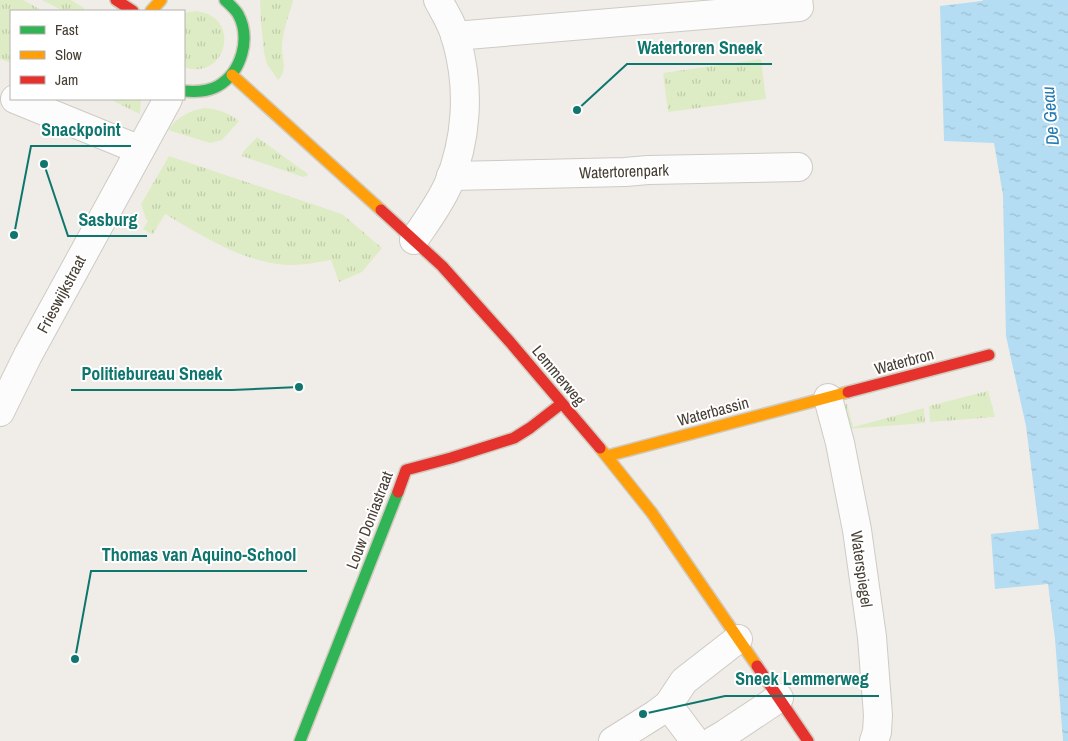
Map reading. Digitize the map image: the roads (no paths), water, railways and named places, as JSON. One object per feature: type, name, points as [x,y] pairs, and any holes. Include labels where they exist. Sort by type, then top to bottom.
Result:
[{"type":"main road","points":[[116,0],[131,10]]},
{"type":"main road","points":[[152,10],[161,0]]},
{"type":"main road","points":[[185,92],[212,90],[223,84],[232,75],[243,55],[245,45],[241,20],[236,11],[225,0]]},
{"type":"main road","name":"Lemmerweg","points":[[232,75],[442,266],[510,342],[607,456],[652,513],[808,741]]},
{"type":"main road","name":"Waterbron","points":[[828,398],[988,355]]},
{"type":"main road","name":"Waterbassin","points":[[607,456],[828,398]]},
{"type":"main road","name":"Louw Doniastraat","points":[[300,741],[406,470],[469,453],[514,438],[562,404]]},
{"type":"street","points":[[414,240],[447,186],[458,159],[462,139],[465,104],[463,74],[457,40],[438,0]]},
{"type":"street","points":[[455,36],[799,8],[798,0]]},
{"type":"street","points":[[17,100],[140,150]]},
{"type":"street","name":"Frieswijkstraat","points":[[0,412],[28,355],[167,100]]},
{"type":"street","name":"Watertorenpark","points":[[451,176],[798,167]]},
{"type":"street","name":"Waterspiegel","points":[[828,398],[840,443],[857,530],[872,637],[878,715],[877,732],[874,741]]},
{"type":"street","points":[[613,741],[668,705],[684,681],[738,639]]},
{"type":"street","points":[[713,741],[779,698]]},
{"type":"street","points":[[668,705],[695,741]]},
{"type":"water","name":"De Geau","points":[[983,0],[1068,0],[1068,741],[1063,741],[1055,639],[1048,584],[995,589],[991,534],[1039,529],[1026,426],[1006,336],[1003,195],[994,143],[944,141],[940,6]]},
{"type":"place","name":"Watertoren Sneek","points":[[577,110]]},
{"type":"place","name":"Sasburg","points":[[44,164]]},
{"type":"place","name":"Snackpoint","points":[[14,235]]},
{"type":"place","name":"Politiebureau Sneek","points":[[299,387]]},
{"type":"place","name":"Thomas van Aquino-School","points":[[75,659]]},
{"type":"place","name":"Sneek Lemmerweg","points":[[643,714]]}]
